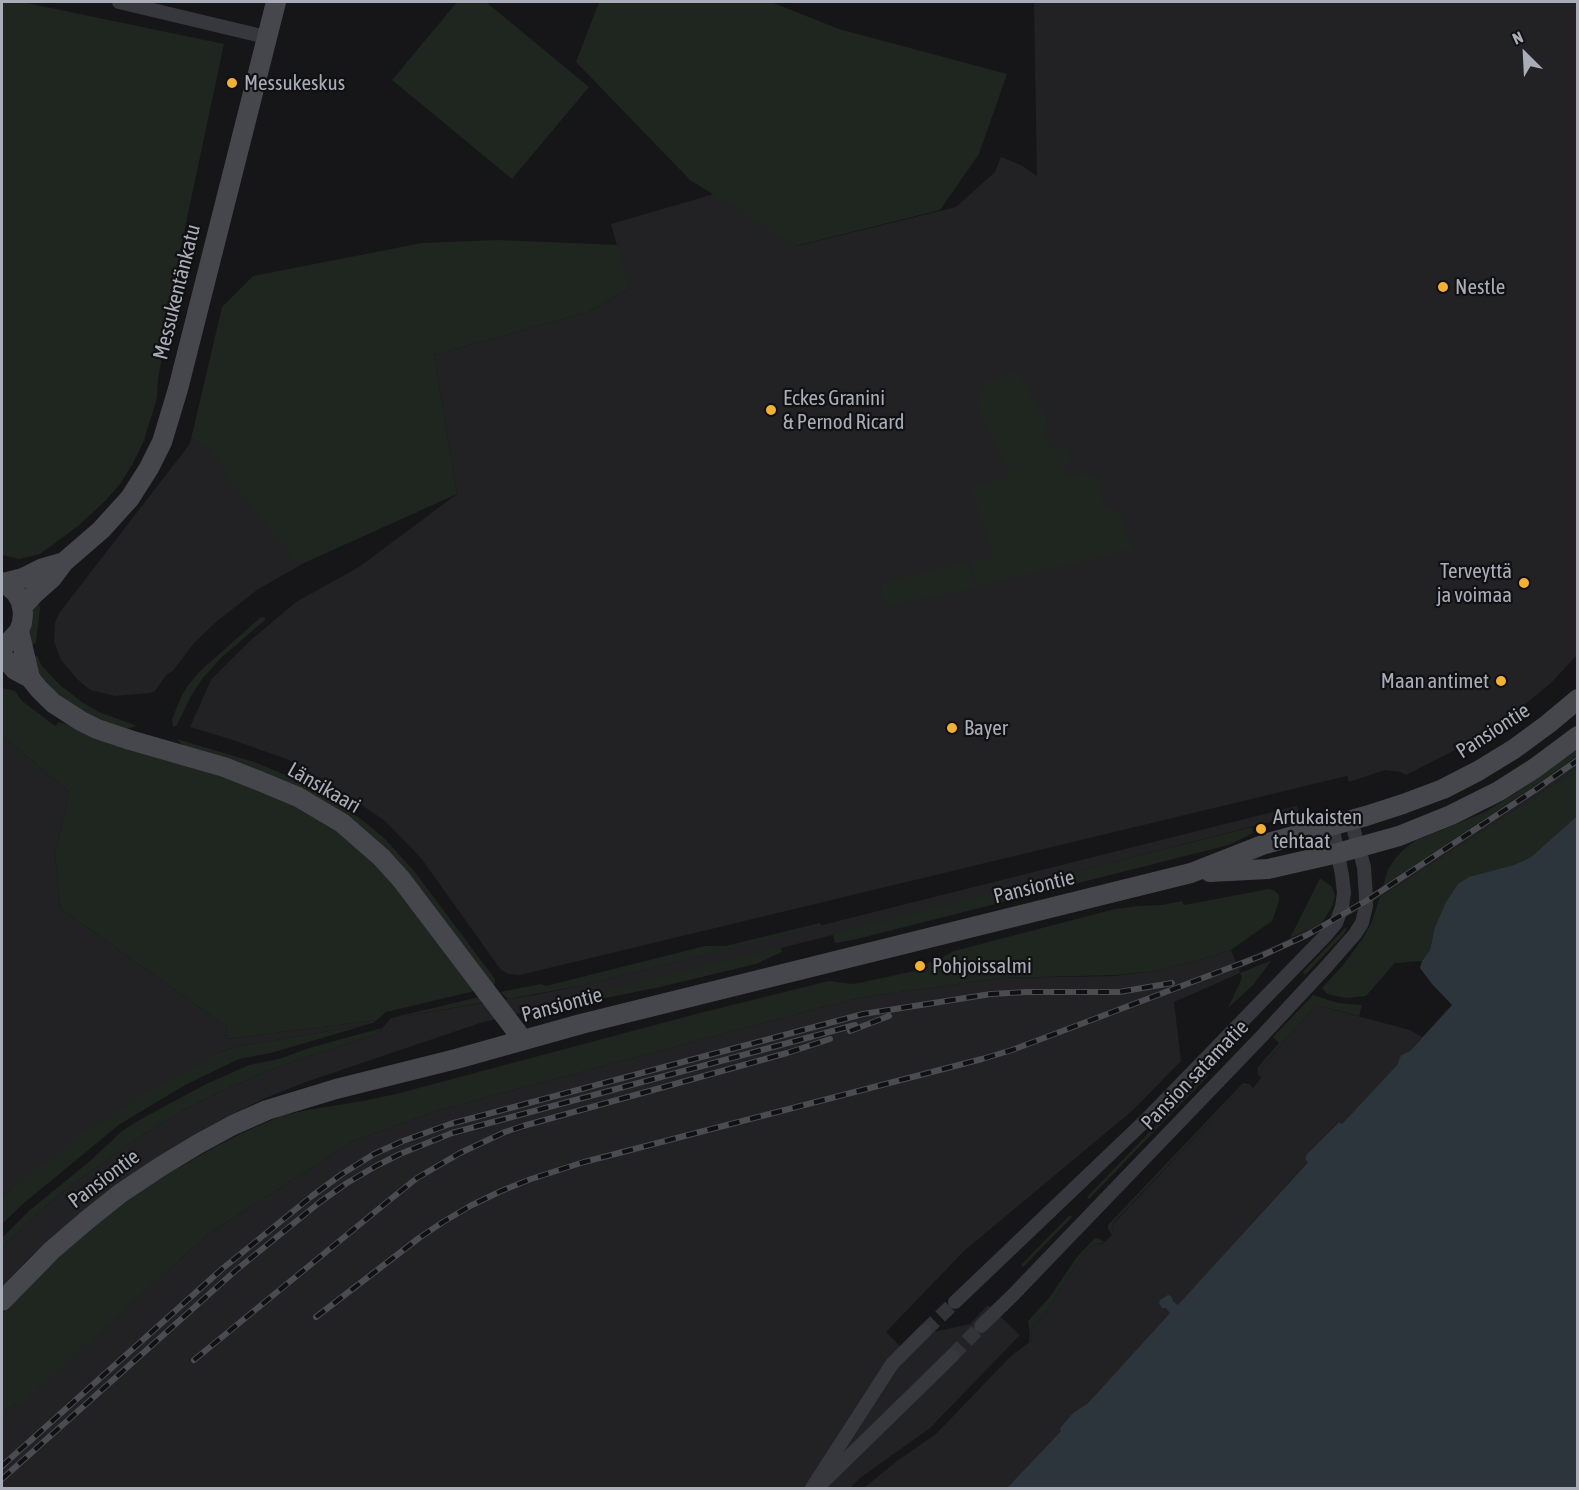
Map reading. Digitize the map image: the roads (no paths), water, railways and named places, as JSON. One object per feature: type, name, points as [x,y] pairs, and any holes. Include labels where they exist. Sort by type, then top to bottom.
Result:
[{"type":"street","points":[[119,2],[266,37]]},
{"type":"street","name":"Messukentänkatu","points":[[22,607],[52,578],[63,562],[101,530],[130,498],[150,468],[165,434],[276,2]]},
{"type":"street","name":"Messukentänkatu","points":[[3,583],[23,578],[43,568],[63,562]]},
{"type":"street","points":[[2,646],[19,631],[23,618],[22,607],[16,593],[3,583]]},
{"type":"street","name":"Länsikaari","points":[[19,631],[30,678]]},
{"type":"street","name":"Länsikaari","points":[[2,655],[15,670],[30,678],[53,703],[97,729],[262,782],[298,797],[342,823],[381,857],[401,879],[523,1040]]},
{"type":"street","name":"Pansiontie","points":[[2,1301],[51,1251],[121,1193],[160,1167],[233,1125],[267,1110],[644,1008],[1191,873],[1265,844],[1423,797],[1478,771],[1531,737],[1578,699]]},
{"type":"street","name":"Pansiontie","points":[[1191,873],[1268,869],[1359,848],[1410,832],[1474,804],[1535,768],[1578,736]]},
{"type":"street","name":"Pansion satamatie","points":[[981,1326],[1262,1036],[1355,934],[1362,923],[1366,906],[1364,867],[1351,820]]},
{"type":"street","name":"Pansion satamatie","points":[[954,1302],[1148,1118],[1336,923],[1342,908],[1343,884],[1332,825]]},
{"type":"street","points":[[814,1488],[892,1364],[925,1330]]},
{"type":"street","points":[[814,1488],[952,1356]]},
{"type":"tunnel","points":[[925,1331],[955,1302]]},
{"type":"tunnel","points":[[952,1356],[981,1326]]},
{"type":"railway","points":[[316,1317],[443,1222],[470,1206],[531,1179],[584,1162],[1012,1050],[1261,956],[1307,935],[1366,901],[1578,760]]},
{"type":"railway","points":[[2,1466],[222,1269],[312,1196],[374,1154],[403,1141],[450,1124],[863,1014],[991,994],[1119,992],[1172,983]]},
{"type":"railway","points":[[850,1031],[889,1016]]},
{"type":"railway","points":[[2,1479],[235,1271],[320,1202],[376,1166],[452,1133],[855,1025]]},
{"type":"railway","points":[[194,1360],[417,1178],[460,1153],[523,1126],[830,1039]]},
{"type":"place","name":"Messukeskus","points":[[232,83]]},
{"type":"place","name":"Nestle","points":[[1443,287]]},
{"type":"place","name":"Eckes Granini & Pernod Ricard","points":[[771,410]]},
{"type":"place","name":"Terveyttä ja voimaa","points":[[1524,583]]},
{"type":"place","name":"Maan antimet","points":[[1501,681]]},
{"type":"place","name":"Bayer","points":[[952,728]]},
{"type":"place","name":"Artukaisten tehtaat","points":[[1261,829]]},
{"type":"place","name":"Pohjoissalmi","points":[[920,966]]}]
